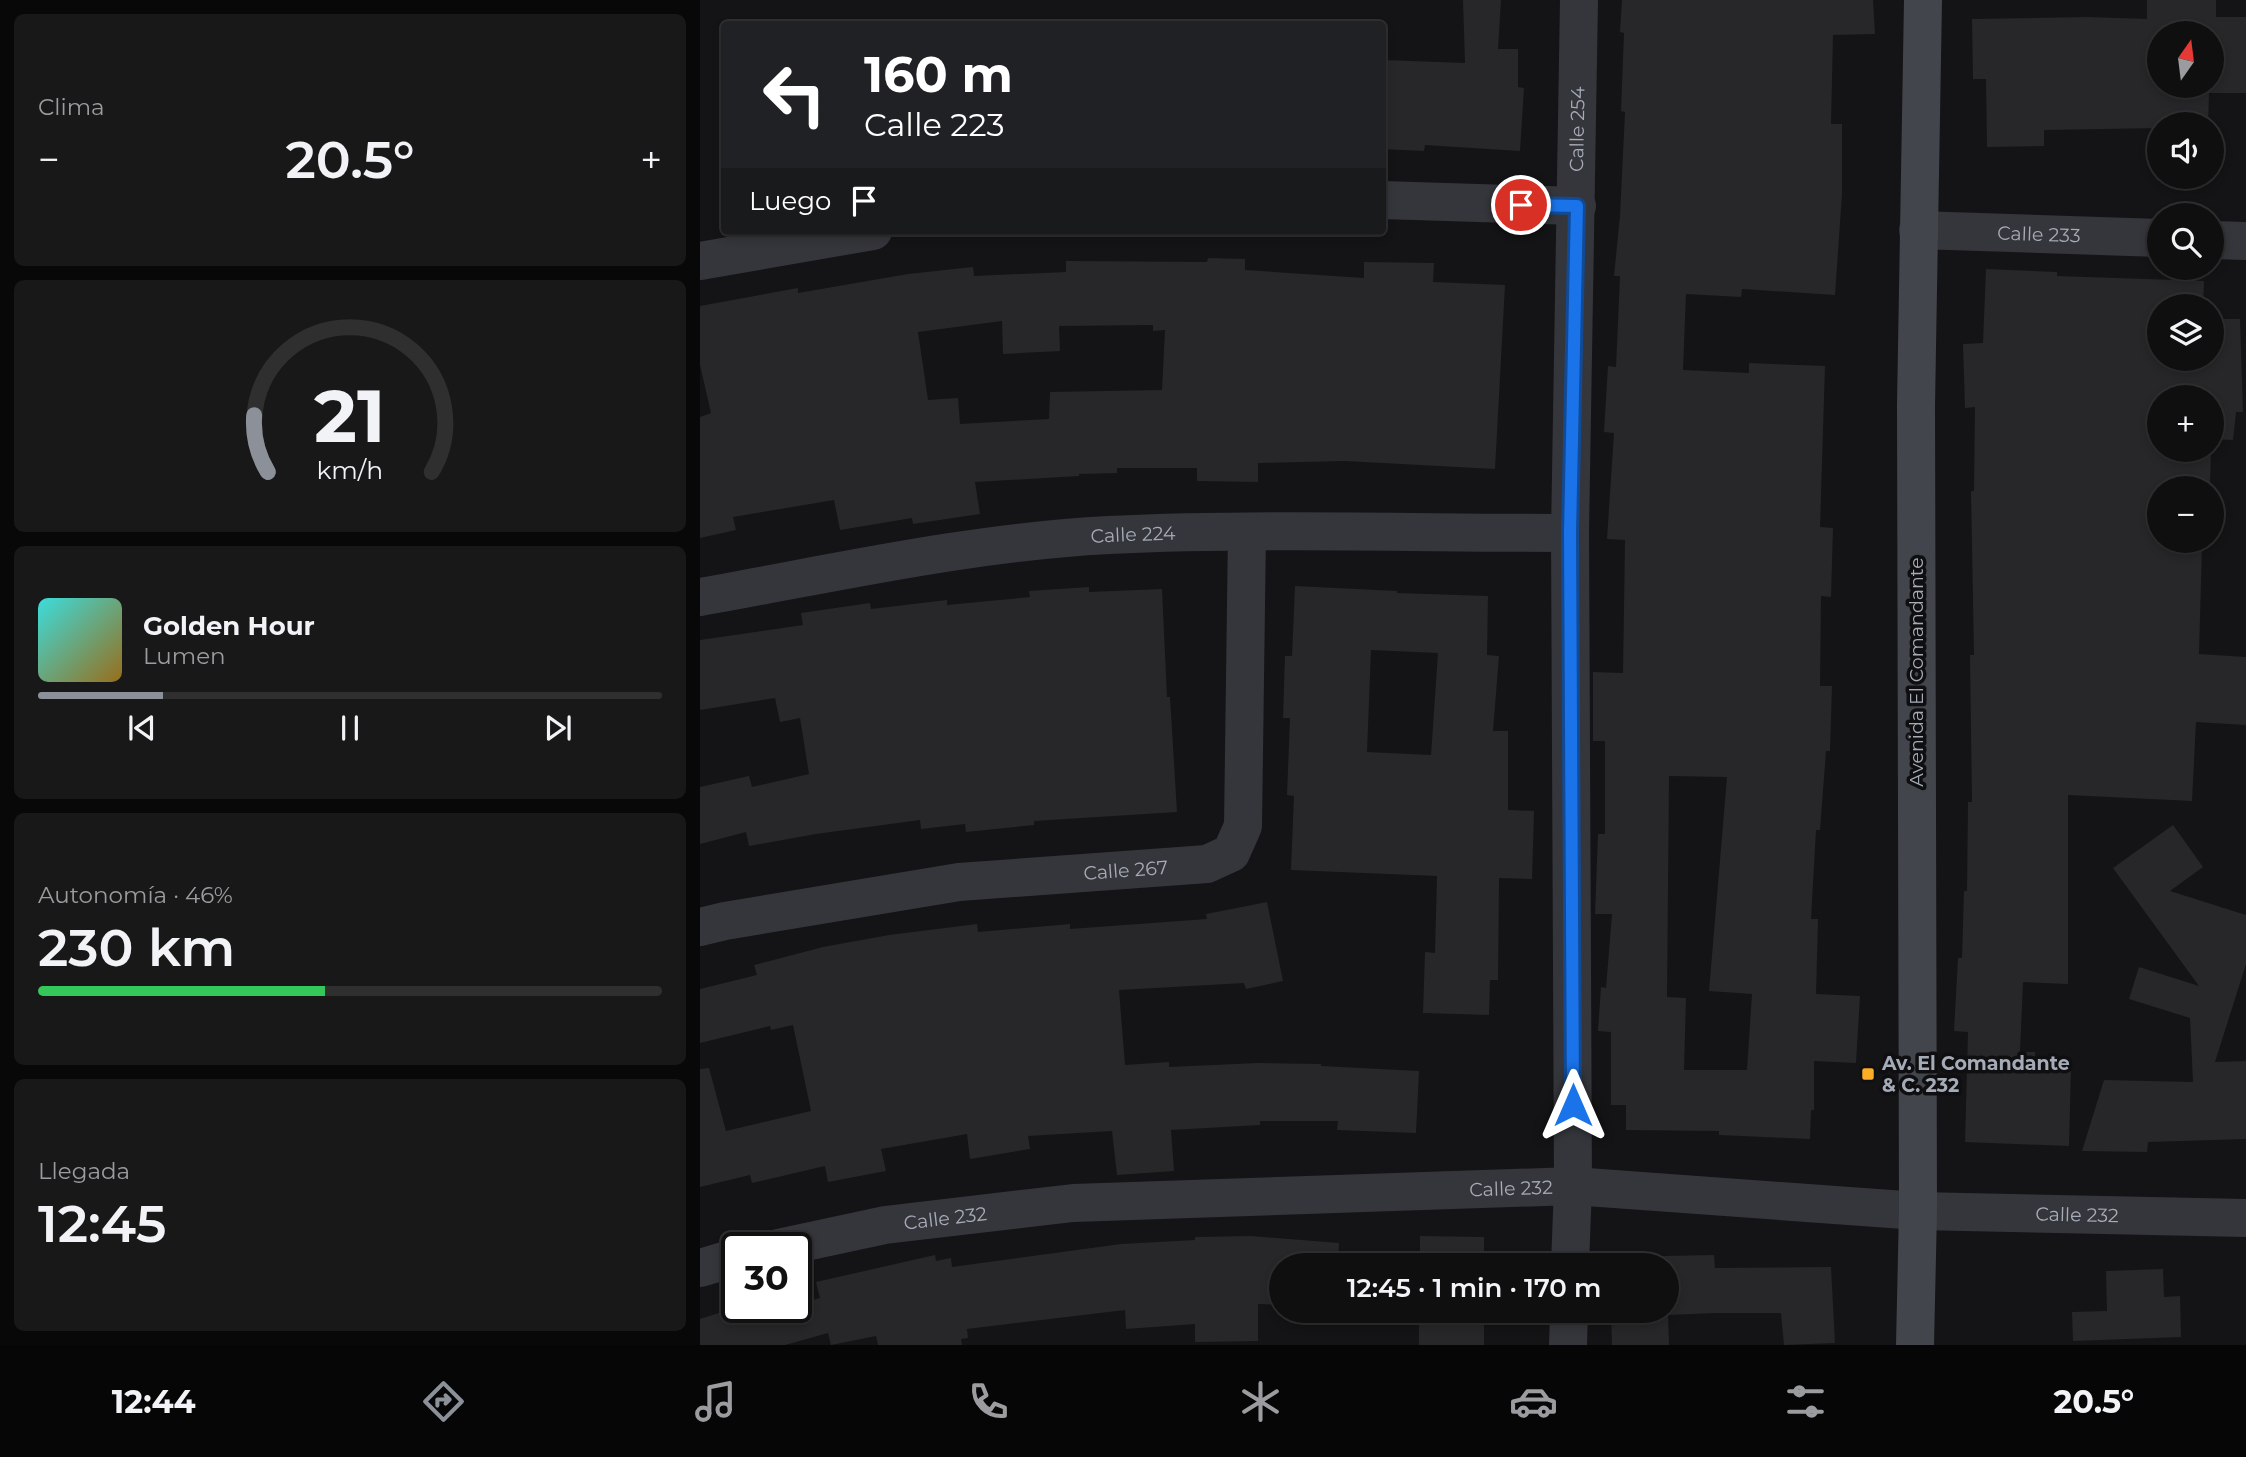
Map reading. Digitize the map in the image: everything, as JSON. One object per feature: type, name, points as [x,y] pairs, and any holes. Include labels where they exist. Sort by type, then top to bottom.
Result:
[{"type":"street","name":"Calle 254","points":[[1570,1253],[1573,1186],[1570,533],[1579,0]]},
{"type":"street","name":"Avenida El Comandante","points":[[1915,1345],[1918,1211],[1916,405],[1923,0]]},
{"type":"street","points":[[1386,200],[1577,206]]},
{"type":"street","name":"Calle 233","points":[[1918,230],[2147,238]]},
{"type":"street","points":[[700,261],[850,235]]},
{"type":"street","points":[[2224,240],[2246,241]]},
{"type":"street","name":"Calle 224","points":[[700,597],[968,549],[1107,535],[1247,532],[1570,533]]},
{"type":"street","name":"Calle 267","points":[[700,927],[959,882],[1207,864],[1231,853],[1243,826],[1247,532]]},
{"type":"street","name":"Calle 232","points":[[812,1241],[885,1225],[1073,1203],[1573,1186],[1918,1211],[2246,1219]]},
{"type":"street","points":[[700,1268],[721,1262]]},
{"type":"street","points":[[1567,1345],[1568,1323]]},
{"type":"building","points":[[1463,0],[1501,0],[1498,49],[1518,49],[1518,87],[1524,88],[1520,151],[1425,145],[1424,151],[1386,149],[1386,60],[1465,63]]},
{"type":"building","points":[[1622,0],[1873,0],[1875,34],[1833,35],[1831,124],[1842,124],[1842,194],[1835,295],[1742,289],[1741,297],[1686,294],[1683,370],[1749,373],[1749,363],[1825,366],[1820,527],[1833,528],[1831,597],[1821,596],[1820,686],[1832,686],[1830,751],[1826,751],[1820,830],[1816,830],[1811,919],[1818,919],[1816,994],[1860,996],[1856,1063],[1814,1061],[1814,1110],[1811,1110],[1810,1139],[1719,1135],[1719,1131],[1626,1130],[1626,1105],[1611,1105],[1611,1032],[1598,1031],[1601,987],[1606,988],[1612,914],[1595,914],[1598,834],[1605,834],[1605,741],[1593,741],[1593,672],[1623,673],[1625,540],[1607,539],[1614,433],[1604,432],[1608,366],[1616,367],[1620,276],[1614,276],[1625,112],[1621,111],[1624,33],[1620,32]],"holes":[[[1669,776],[1727,777],[1709,991],[1752,994],[1747,1070],[1684,1070],[1686,998],[1667,997]]]},
{"type":"building","points":[[2147,0],[2216,0],[2216,17],[2246,17],[2246,93],[2224,93],[2224,21],[2147,21],[2147,98],[2209,98],[2208,112],[2147,112],[2147,128],[2044,130],[2044,146],[1987,147],[1986,79],[1973,79],[1972,19],[2147,19]]},
{"type":"building","points":[[1208,258],[1245,259],[1245,270],[1364,278],[1364,262],[1434,263],[1433,282],[1505,285],[1495,469],[1345,461],[1258,463],[1258,482],[1197,481],[1197,468],[1117,468],[1117,473],[975,482],[980,514],[913,524],[912,518],[840,530],[834,500],[733,517],[736,530],[700,538],[700,417],[711,413],[700,365],[700,306],[798,288],[798,293],[908,274],[973,267],[974,276],[1066,272],[1066,261],[1207,262]],"holes":[[[1002,321],[1003,354],[1060,351],[1059,326],[1153,325],[1153,331],[1165,330],[1162,390],[1050,392],[1049,419],[960,424],[958,398],[928,400],[918,332]]]},
{"type":"building","points":[[1986,269],[2057,272],[2057,276],[2204,281],[2203,294],[2147,294],[2147,371],[2224,371],[2224,319],[2240,319],[2243,412],[2236,412],[2233,440],[2224,440],[2224,385],[2147,385],[2147,462],[2211,462],[2210,476],[2147,476],[2147,553],[2202,553],[2199,654],[2246,657],[2246,725],[2196,722],[2192,801],[2068,795],[2068,984],[2023,982],[2020,1052],[2035,1052],[2035,1067],[2071,1067],[2069,1146],[1965,1142],[1968,1032],[1954,1031],[1958,958],[1962,958],[1964,891],[1967,891],[1968,802],[1972,802],[1970,655],[1974,655],[1971,491],[1974,491],[1975,407],[1965,408],[1963,344],[1983,343]]},
{"type":"building","points":[[1295,586],[1488,596],[1487,655],[1499,656],[1493,731],[1508,731],[1508,810],[1534,811],[1532,879],[1499,878],[1498,980],[1490,980],[1489,1015],[1423,1013],[1425,952],[1435,953],[1437,876],[1291,870],[1294,796],[1287,795],[1290,718],[1283,718],[1285,656],[1292,656]],"holes":[[[1371,650],[1438,653],[1431,755],[1367,752]]]},
{"type":"building","points":[[1089,587],[1089,592],[1162,589],[1167,697],[1170,697],[1177,812],[1034,821],[1034,825],[966,832],[965,824],[921,829],[920,820],[749,846],[746,832],[700,844],[700,787],[749,776],[752,787],[809,774],[800,718],[780,722],[775,698],[700,710],[700,640],[803,625],[801,613],[870,603],[871,609],[947,600],[947,605],[1030,597],[1029,591]]},
{"type":"building","points":[[2173,825],[2203,867],[2170,891],[2246,915],[2246,964],[2215,1062],[2246,1061],[2246,1139],[2148,1142],[2147,1152],[2082,1151],[2104,1080],[2193,1082],[2190,1018],[2129,999],[2139,967],[2199,986],[2113,868]]},
{"type":"building","points":[[1267,902],[1283,981],[1246,989],[1244,983],[1119,990],[1125,1065],[1169,1062],[1169,1067],[1258,1063],[1321,1064],[1419,1071],[1416,1133],[1337,1130],[1338,1121],[1260,1121],[1260,1125],[1171,1130],[1174,1171],[1117,1175],[1112,1131],[1028,1136],[1030,1149],[970,1159],[967,1134],[881,1149],[886,1171],[828,1182],[825,1166],[752,1183],[750,1175],[700,1187],[700,1069],[709,1068],[726,1131],[811,1111],[793,1025],[771,1030],[770,1026],[700,1043],[700,989],[757,975],[754,965],[823,947],[889,935],[977,924],[978,932],[1070,924],[1070,929],[1207,919],[1206,914]]},
{"type":"building","points":[[1251,1236],[1339,1243],[1339,1253],[1269,1253],[1269,1304],[1258,1304],[1258,1341],[1195,1342],[1195,1324],[1126,1329],[1125,1310],[967,1329],[968,1338],[961,1339],[962,1345],[878,1345],[876,1336],[831,1345],[828,1333],[785,1345],[700,1345],[700,1319],[721,1312],[721,1323],[812,1323],[812,1300],[820,1298],[816,1282],[935,1255],[936,1261],[951,1258],[952,1267],[1121,1244],[1195,1240],[1195,1237]]},
{"type":"building","points":[[1420,1236],[1484,1237],[1484,1253],[1420,1253]]},
{"type":"building","points":[[1714,1255],[1715,1268],[1831,1267],[1835,1343],[1784,1345],[1781,1313],[1679,1315],[1679,1256]]},
{"type":"building","points":[[2163,1269],[2164,1297],[2180,1296],[2181,1337],[2073,1341],[2072,1312],[2107,1311],[2106,1271]]},
{"type":"building","points":[[1419,1323],[1484,1323],[1484,1345],[1419,1345]]},
{"type":"building","points":[[1611,1323],[1668,1323],[1669,1345],[1612,1345]]},
{"type":"place","name":"Av. El Comandante & C. 232","points":[[1868,1074]]},
{"type":"route","points":[[1521,205],[1577,206],[1570,533],[1573,1105]]}]
